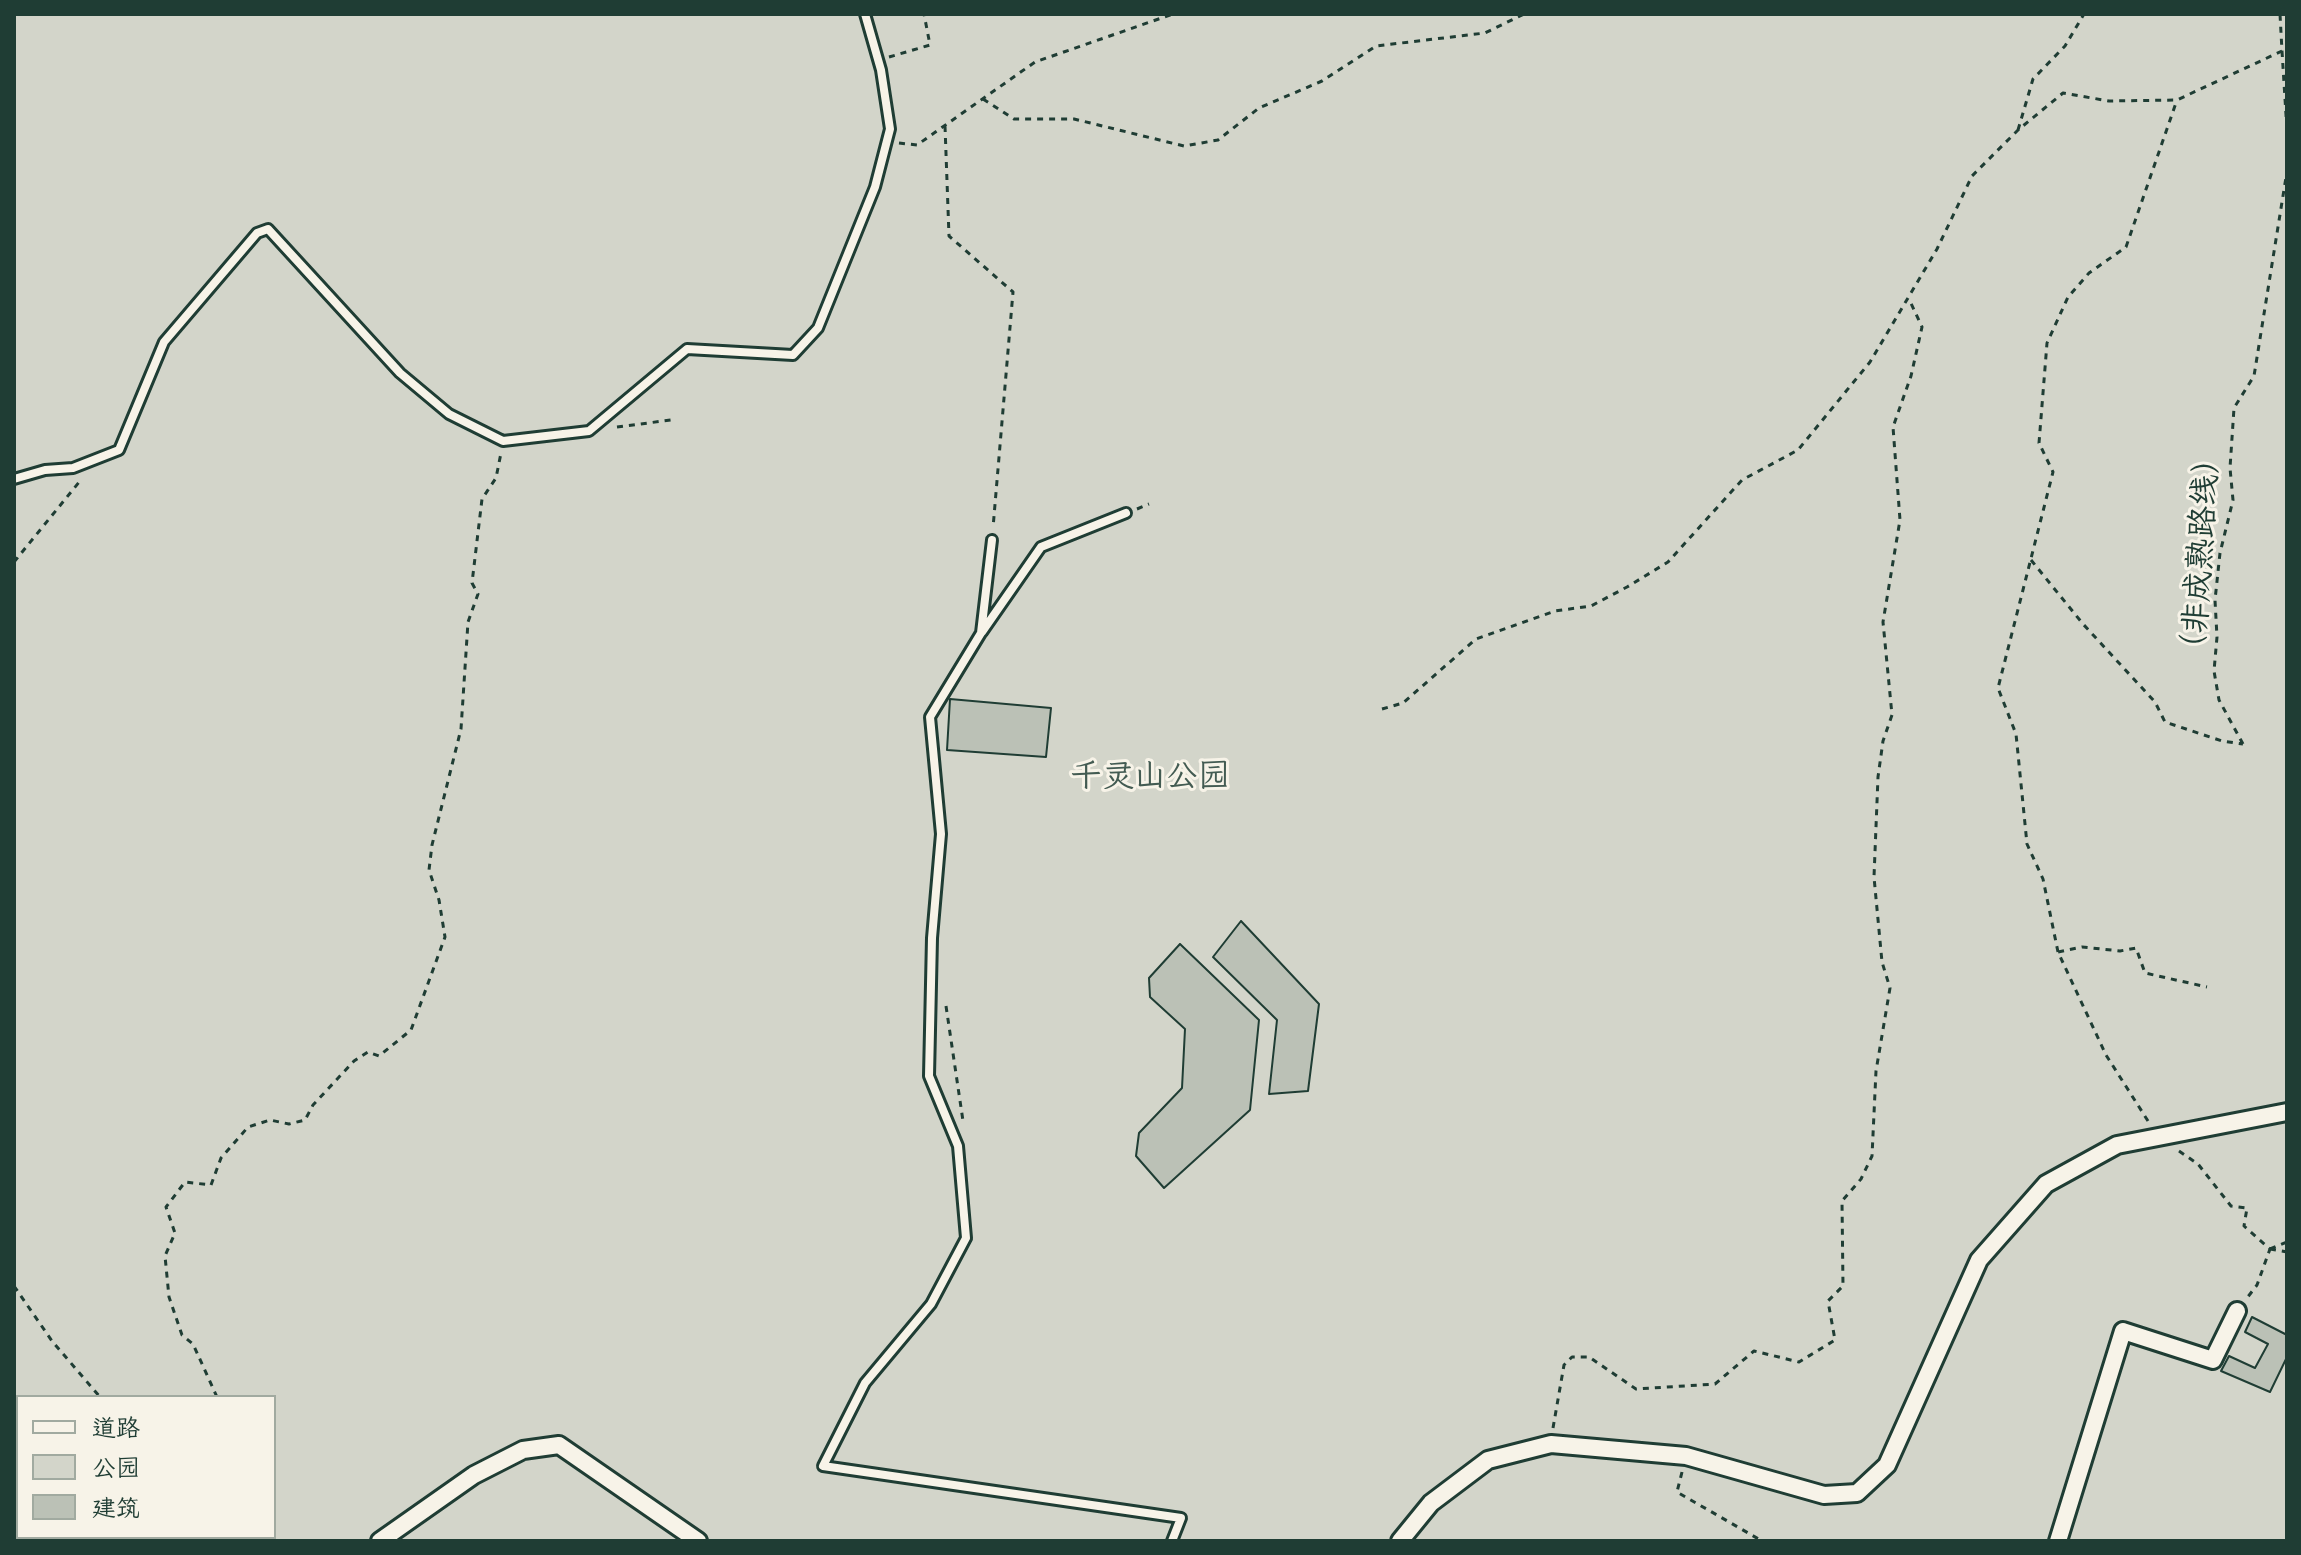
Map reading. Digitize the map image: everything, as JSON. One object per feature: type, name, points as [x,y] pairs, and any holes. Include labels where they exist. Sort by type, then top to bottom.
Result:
[{"type":"street","points":[[1400,1541],[1431,1503],[1488,1460],[1551,1444],[1686,1456],[1824,1495],[1857,1493],[1887,1465],[1979,1260],[2046,1184],[2117,1145],[2287,1112]]},
{"type":"street","points":[[2058,1541],[2123,1331],[2213,1360],[2237,1311]]},
{"type":"street","points":[[380,1541],[398,1533],[498,1462],[523,1450],[559,1445],[698,1541]]},
{"type":"lane","points":[[14,479],[45,470],[73,468],[119,450],[164,342],[257,233],[268,229],[400,373],[449,414],[503,441],[589,431],[687,349],[793,355],[818,328],[875,187],[890,129],[878,60],[865,14]]},
{"type":"lane","points":[[1126,513],[1041,547],[981,633],[930,717],[941,834],[932,938],[929,1076],[958,1146],[966,1238],[931,1304],[865,1383],[823,1466],[1181,1518],[1172,1541]]},
{"type":"lane","points":[[981,633],[992,540]]},
{"type":"path","points":[[878,60],[930,45],[924,14]]},
{"type":"path","points":[[887,141],[917,145],[1035,62],[1173,14]]},
{"type":"path","points":[[983,99],[1014,119],[1074,119],[1184,146],[1218,140],[1259,108],[1322,81],[1376,46],[1485,33],[1524,14]]},
{"type":"path","points":[[2018,130],[2033,79],[2065,46],[2084,14]]},
{"type":"path","points":[[2280,14],[2287,131]]},
{"type":"path","points":[[1382,709],[1403,703],[1476,639],[1555,611],[1591,606],[1668,562],[1742,480],[1798,450],[1870,362],[1909,299],[1972,176],[2018,130],[2063,93],[2109,101],[2177,100],[2282,51]]},
{"type":"path","points":[[2177,100],[2126,247],[2089,273],[2068,297],[2047,343],[2039,443],[2053,472],[1998,688],[2016,734],[2027,844],[2043,879],[2058,952],[2106,1055],[2160,1137],[2198,1164],[2231,1206],[2247,1208],[2244,1226],[2270,1249],[2287,1252]]},
{"type":"path","points":[[945,126],[949,236],[1013,292],[992,540]]},
{"type":"path","name":"（非成熟路线）","points":[[2031,559],[2083,624],[2155,702],[2165,722],[2222,741],[2243,744],[2219,700],[2214,671],[2217,637],[2215,600],[2220,553],[2233,500],[2230,468],[2234,408],[2254,376],[2287,171]]},
{"type":"path","points":[[1551,1444],[1564,1365],[1572,1357],[1589,1357],[1636,1389],[1715,1384],[1754,1351],[1799,1362],[1835,1340],[1828,1301],[1843,1286],[1842,1201],[1861,1179],[1872,1156],[1876,1071],[1890,988],[1882,962],[1874,877],[1878,777],[1883,741],[1892,715],[1883,622],[1900,520],[1893,427],[1911,376],[1922,327],[1909,299]]},
{"type":"path","points":[[589,431],[671,420]]},
{"type":"path","points":[[216,1395],[193,1344],[182,1335],[169,1297],[165,1256],[175,1233],[166,1207],[185,1182],[211,1185],[221,1158],[248,1127],[270,1120],[289,1124],[305,1120],[313,1105],[354,1061],[368,1052],[379,1056],[411,1030],[445,937],[439,900],[429,870],[432,845],[461,729],[468,622],[478,594],[472,583],[482,499],[496,478],[503,441]]},
{"type":"path","points":[[14,562],[96,459]]},
{"type":"path","points":[[2058,952],[2082,947],[2120,951],[2136,948],[2145,973],[2207,987]]},
{"type":"path","points":[[944,999],[966,1136],[958,1146]]},
{"type":"path","points":[[2237,1311],[2257,1285],[2270,1249],[2287,1242]]},
{"type":"path","points":[[14,1286],[52,1341],[98,1395]]},
{"type":"path","points":[[1686,1456],[1677,1492],[1762,1541]]},
{"type":"green space","name":"千灵山公园","points":[[14,14],[2287,14],[2287,1541],[14,1541]]},
{"type":"building","points":[[950,699],[1051,708],[1046,757],[947,750]]},
{"type":"building","points":[[1241,921],[1319,1004],[1308,1091],[1269,1094],[1277,1020],[1213,957]]},
{"type":"building","points":[[1180,944],[1259,1020],[1250,1110],[1164,1188],[1136,1156],[1139,1133],[1182,1088],[1185,1029],[1150,997],[1149,978]]},
{"type":"building","points":[[2252,1317],[2287,1335],[2287,1357],[2270,1392],[2221,1371],[2229,1356],[2255,1368],[2268,1344],[2245,1332]]}]
